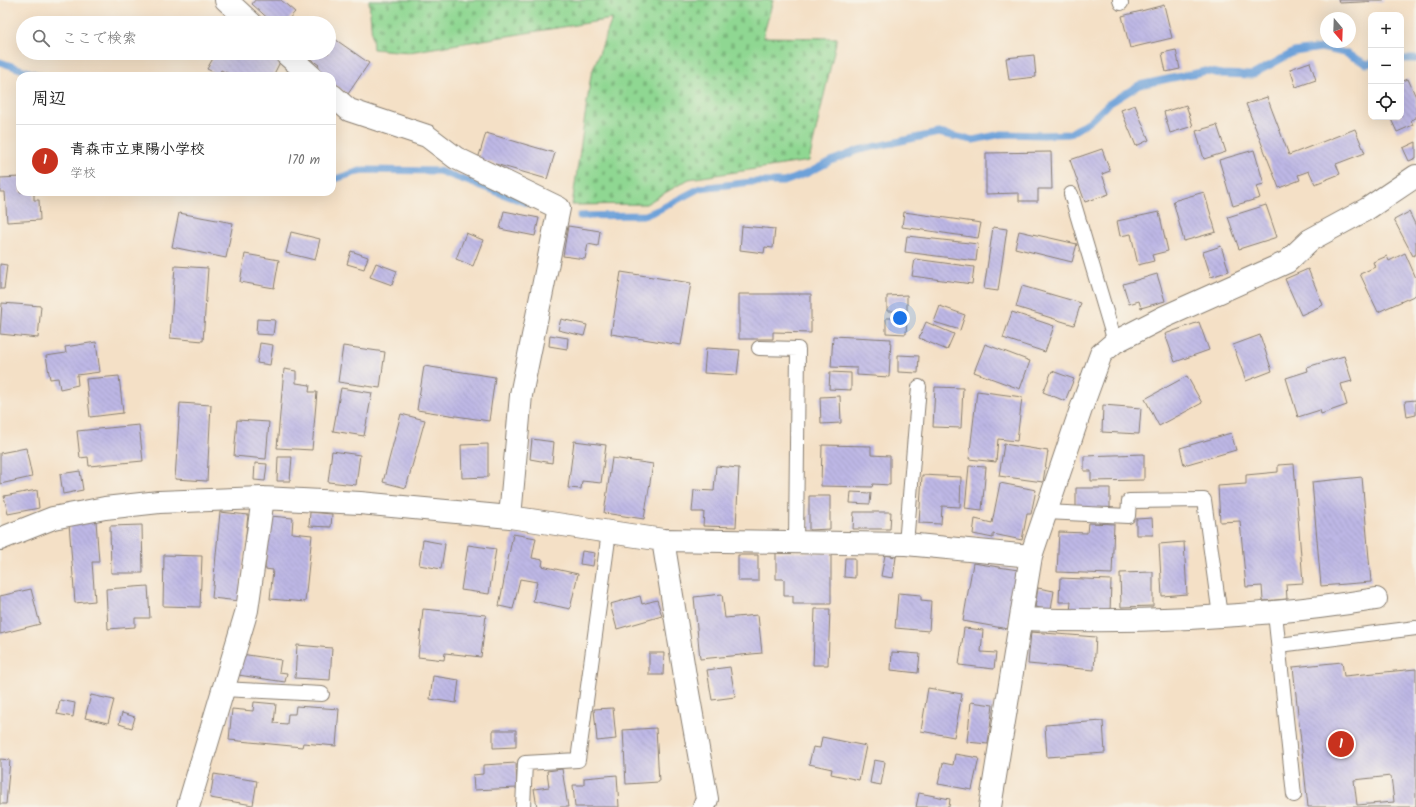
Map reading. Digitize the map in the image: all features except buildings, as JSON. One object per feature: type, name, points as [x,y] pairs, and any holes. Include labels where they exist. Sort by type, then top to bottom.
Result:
[{"type":"street","points":[[226,0],[243,16]]},
{"type":"street","points":[[293,60],[306,72]]},
{"type":"street","points":[[336,99],[349,110],[427,136],[456,158],[560,208],[521,395],[510,517]]},
{"type":"street","points":[[990,807],[1031,556],[1080,409],[1101,354],[1115,342],[1164,317],[1287,262],[1310,240],[1367,209],[1416,176]]},
{"type":"street","points":[[188,807],[246,610],[263,498]]},
{"type":"street","points":[[0,539],[53,518],[105,508],[159,502],[263,498],[360,503],[510,517],[663,540],[906,544],[1031,556]]},
{"type":"street","points":[[663,540],[707,799],[704,807]]},
{"type":"street","points":[[1021,619],[1163,619],[1275,613],[1376,599]]},
{"type":"lane","points":[[1071,194],[1115,342]]},
{"type":"lane","points":[[759,348],[798,349],[796,542]]},
{"type":"lane","points":[[906,544],[919,387]]},
{"type":"lane","points":[[1046,512],[1128,516],[1129,501],[1204,500],[1220,616]]},
{"type":"lane","points":[[523,807],[525,763],[578,760],[609,532]]},
{"type":"lane","points":[[1275,613],[1294,795]]},
{"type":"lane","points":[[1279,645],[1416,628]]},
{"type":"lane","points":[[223,689],[322,694]]},
{"type":"green space","points":[[369,0],[773,0],[763,37],[837,38],[809,161],[689,179],[646,204],[572,205],[591,75],[612,19],[409,52],[373,49]]},
{"type":"waterway","points":[[580,216],[646,215],[700,188],[752,182],[784,182],[859,150],[938,133],[973,140],[1002,134],[1069,134],[1090,121],[1107,105],[1139,85],[1206,71],[1221,74],[1252,75],[1294,52],[1321,48],[1345,53],[1368,64]]},
{"type":"waterway","points":[[1404,59],[1416,59]]},
{"type":"waterway","points":[[0,62],[29,72]]},
{"type":"waterway","points":[[336,179],[363,170],[439,171],[527,203]]},
{"type":"place","name":"青森市立東陽小学校","points":[[1341,744]]}]
